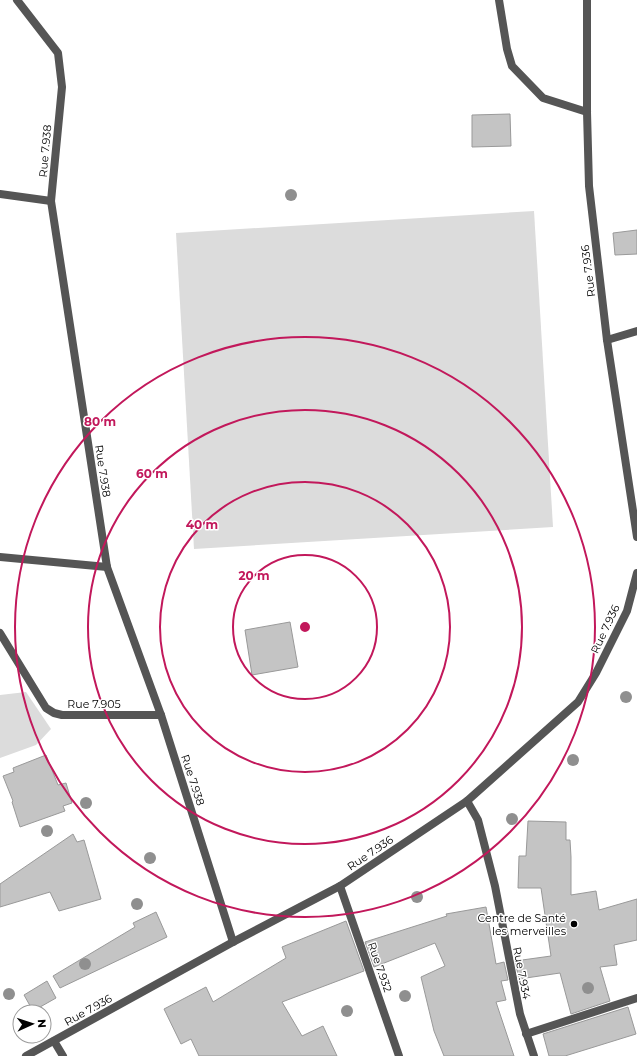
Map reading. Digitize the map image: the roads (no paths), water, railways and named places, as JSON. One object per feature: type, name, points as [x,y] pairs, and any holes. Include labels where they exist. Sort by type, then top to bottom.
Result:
[{"type":"street","name":"Rue 7.938","points":[[17,0],[58,53],[62,88],[51,201],[107,567],[161,715],[233,942]]},
{"type":"street","points":[[499,0],[507,49],[512,66],[543,98],[586,112]]},
{"type":"street","name":"Rue 7.936","points":[[587,0],[586,112],[589,186],[607,340],[637,537]]},
{"type":"street","points":[[0,194],[51,201]]},
{"type":"street","points":[[607,340],[637,331]]},
{"type":"street","points":[[0,558],[107,567]]},
{"type":"street","name":"Rue 7.936","points":[[26,1056],[233,942],[340,886],[467,800],[578,702],[596,673],[627,611],[637,573]]},
{"type":"street","name":"Rue 7.905","points":[[0,632],[46,708],[54,713],[62,715],[161,715]]},
{"type":"street","name":"Rue 7.934","points":[[467,800],[478,820],[484,842],[495,886],[520,1014],[534,1056]]},
{"type":"street","name":"Rue 7.932","points":[[340,886],[399,1056]]},
{"type":"street","points":[[526,1034],[637,998]]},
{"type":"street","points":[[54,1041],[63,1056]]},
{"type":"place","name":"Centre de Santé les merveilles","points":[[574,924]]}]
